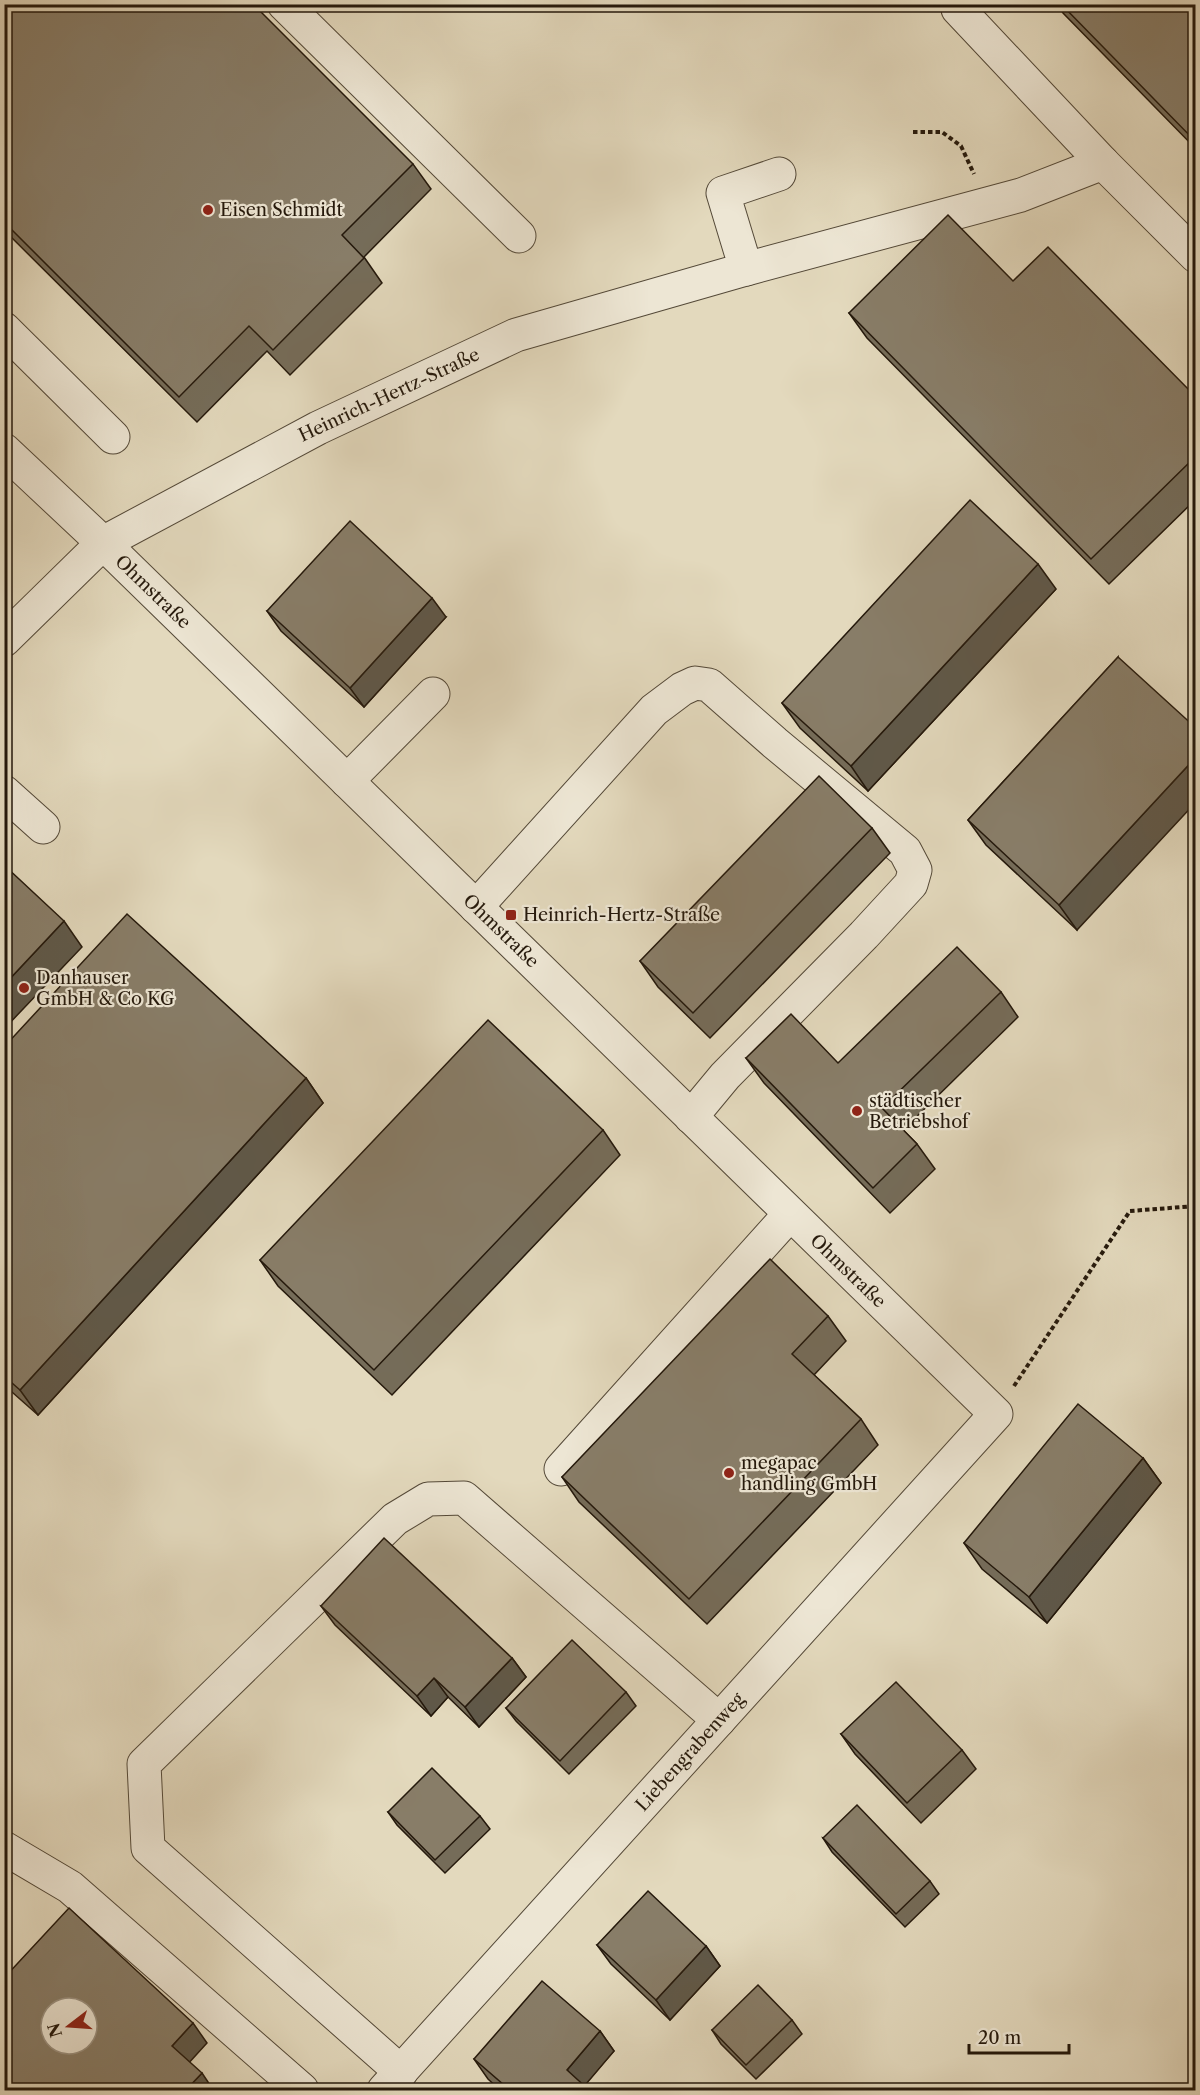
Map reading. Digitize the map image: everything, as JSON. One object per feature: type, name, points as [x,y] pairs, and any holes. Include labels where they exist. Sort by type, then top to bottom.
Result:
[{"type":"street","points":[[284,4],[519,236]]},
{"type":"street","points":[[961,4],[958,9],[1103,163],[1196,256]]},
{"type":"street","name":"Heinrich-Hertz-Straße","points":[[4,640],[103,543],[318,428],[516,335],[1021,195],[1103,163]]},
{"type":"street","points":[[746,270],[723,193],[779,174]]},
{"type":"street","points":[[4,329],[113,437]]},
{"type":"street","name":"Ohmstraße","points":[[4,450],[103,543],[996,1414]]},
{"type":"street","points":[[476,907],[654,710],[682,689],[695,683],[709,685],[905,851],[915,870],[911,885],[725,1076],[691,1117]]},
{"type":"street","points":[[347,781],[433,694]]},
{"type":"street","points":[[4,792],[43,827]]},
{"type":"street","points":[[561,1469],[790,1214]]},
{"type":"street","name":"Liebengrabenweg","points":[[392,2081],[996,1414]]},
{"type":"street","points":[[392,2081],[148,1848],[144,1764],[396,1519],[428,1499],[464,1498],[719,1720]]},
{"type":"street","points":[[4,1848],[70,1887],[302,2091]]},
{"type":"path","points":[[914,132],[942,132],[961,146],[991,202]]},
{"type":"path","points":[[996,1414],[1130,1211],[1196,1206]]},
{"type":"building","name":"Eisen Schmidt","points":[[4,4],[253,4],[413,164],[342,235],[364,258],[273,350],[249,326],[179,397],[4,222]]},
{"type":"building","points":[[1061,4],[1196,4],[1196,142]]},
{"type":"building","points":[[948,215],[1013,281],[1048,247],[1196,397],[1196,456],[1091,559],[849,313]]},
{"type":"building","points":[[970,500],[1038,564],[851,766],[782,703]]},
{"type":"building","points":[[350,521],[432,598],[350,688],[267,611]]},
{"type":"building","points":[[1118,657],[1196,728],[1196,757],[1059,905],[968,820]]},
{"type":"building","points":[[819,776],[872,828],[693,1013],[640,961]]},
{"type":"building","points":[[4,865],[64,921],[4,985]]},
{"type":"building","points":[[127,914],[306,1078],[20,1390],[4,1376],[4,1047]]},
{"type":"building","name":"städtischer Betriebshof","points":[[957,947],[1001,992],[882,1108],[917,1144],[873,1188],[746,1058],[791,1014],[838,1063]]},
{"type":"building","points":[[488,1020],[603,1130],[374,1370],[260,1260]]},
{"type":"building","name":"megapac handling GmbH","points":[[770,1259],[828,1316],[792,1354],[861,1419],[689,1599],[562,1477]]},
{"type":"building","points":[[1078,1404],[1143,1458],[1029,1597],[964,1543]]},
{"type":"building","points":[[384,1538],[512,1658],[465,1707],[434,1678],[417,1696],[321,1606]]},
{"type":"building","points":[[572,1640],[626,1692],[560,1761],[506,1708]]},
{"type":"building","points":[[896,1682],[962,1750],[907,1803],[841,1734]]},
{"type":"building","points":[[432,1768],[480,1816],[435,1860],[388,1812]]},
{"type":"building","points":[[857,1805],[930,1881],[896,1914],[823,1838]]},
{"type":"building","points":[[648,1891],[706,1946],[656,2000],[597,1945]]},
{"type":"building","points":[[69,1908],[193,2023],[172,2046],[202,2073],[185,2091],[4,2091],[4,1978]]},
{"type":"building","points":[[542,1981],[600,2031],[567,2070],[590,2091],[511,2091],[474,2059]]},
{"type":"building","points":[[758,1985],[792,2020],[746,2065],[712,2030]]},
{"type":"place","name":"Eisen Schmidt","points":[[208,210]]},
{"type":"place","name":"Heinrich-Hertz-Straße","points":[[511,915]]},
{"type":"place","name":"Danhauser GmbH & Co KG","points":[[24,988]]},
{"type":"place","name":"städtischer Betriebshof","points":[[857,1111]]},
{"type":"place","name":"megapac handling GmbH","points":[[729,1473]]}]
